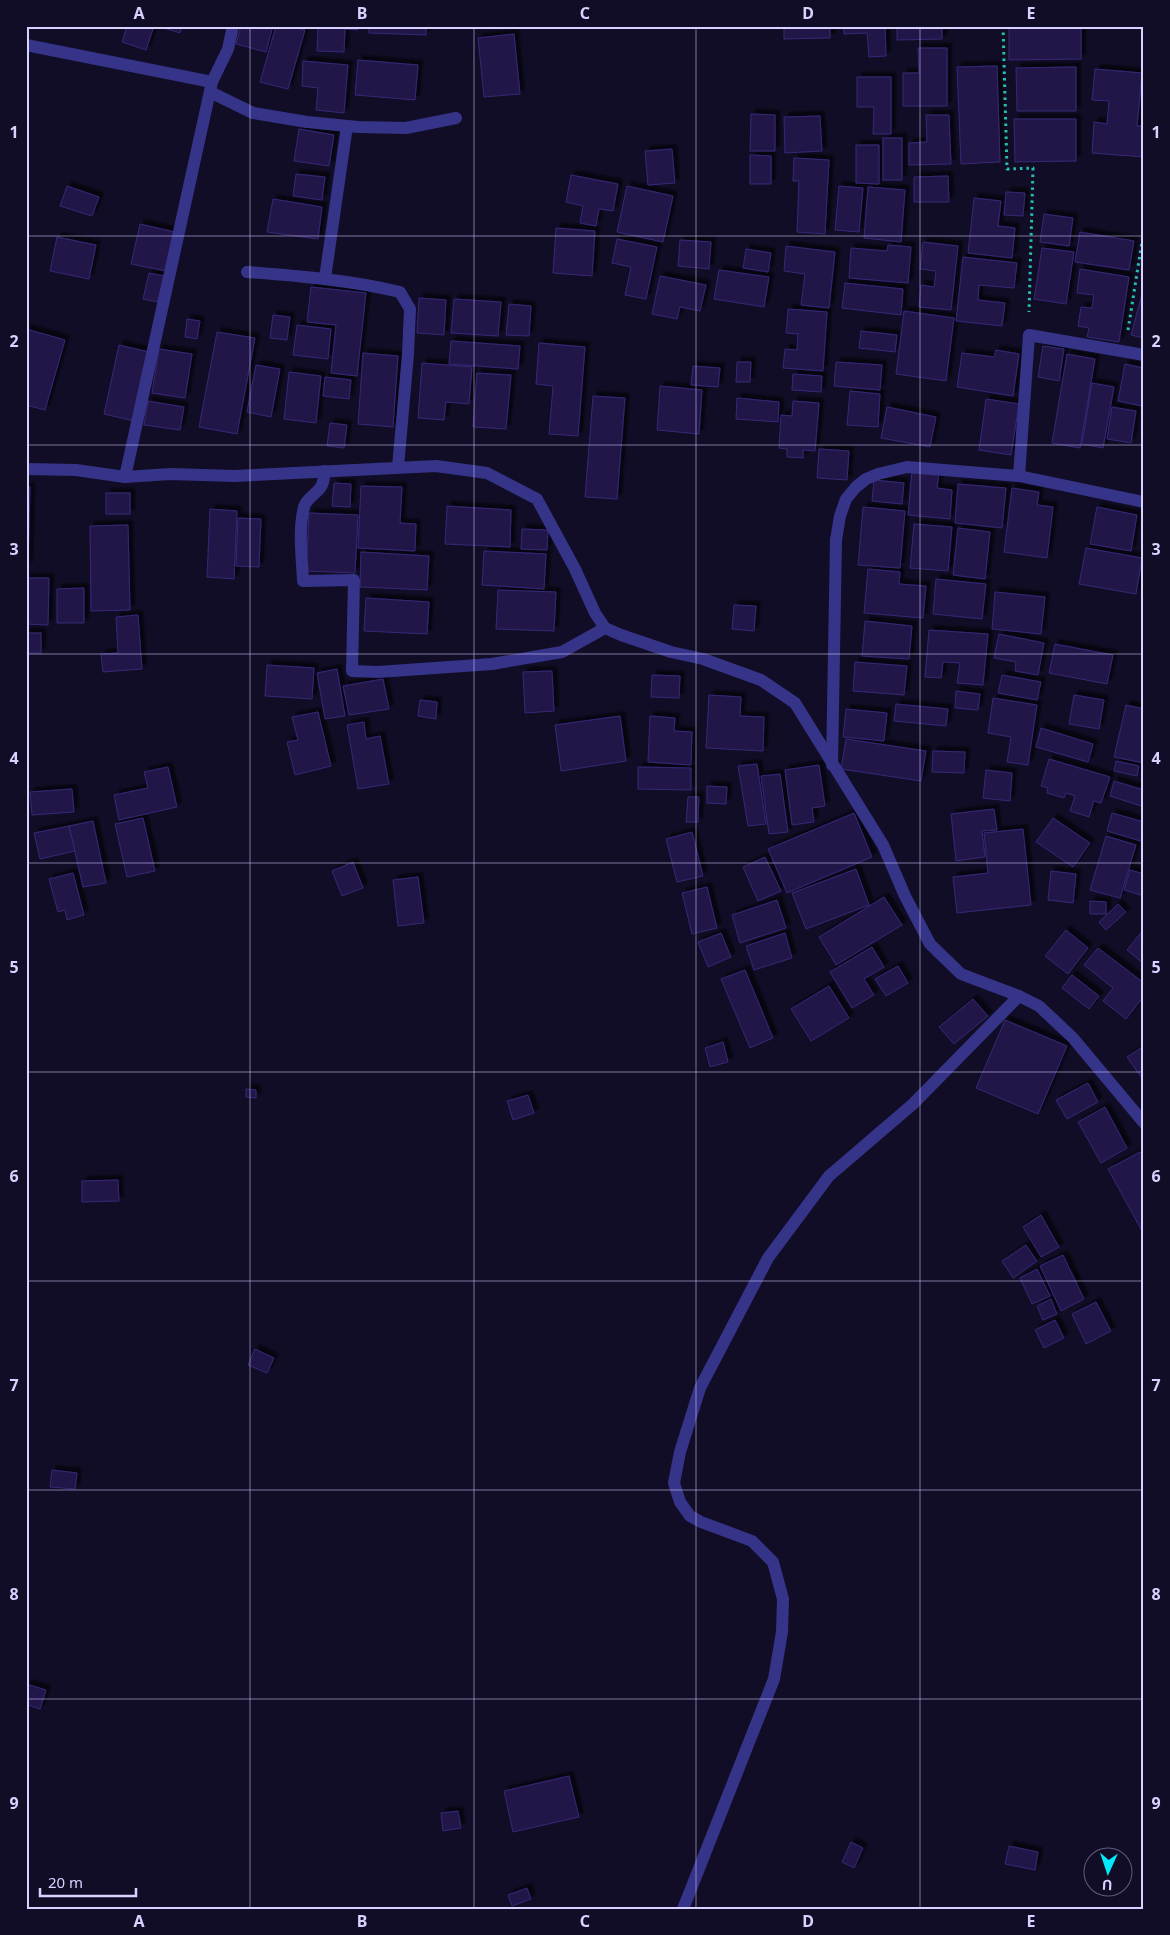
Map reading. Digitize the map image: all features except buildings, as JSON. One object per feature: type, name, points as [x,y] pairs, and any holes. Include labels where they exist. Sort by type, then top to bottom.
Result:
[{"type":"street","points":[[124,477],[211,87],[228,49],[233,26]]},
{"type":"street","points":[[26,45],[211,87],[253,114],[348,126],[406,128],[456,118]]},
{"type":"street","points":[[325,278],[348,126]]},
{"type":"street","points":[[246,272],[325,278],[400,292],[410,309],[398,468]]},
{"type":"street","points":[[1019,476],[1029,335],[1125,350],[1144,355]]},
{"type":"street","points":[[26,469],[76,470],[124,477],[170,474],[234,476],[436,466],[487,473],[537,499],[575,570],[595,613],[605,628],[671,652],[703,659],[761,680],[795,702],[832,765],[883,845],[905,896],[930,944],[961,974],[1019,996],[1039,1006],[1073,1038],[1144,1123]]},
{"type":"street","points":[[832,765],[836,540],[840,516],[846,499],[856,487],[866,479],[878,474],[907,467],[1019,476],[1144,502]]},
{"type":"street","points":[[324,471],[325,478],[319,490],[305,504],[300,536],[303,581],[354,580],[352,671],[378,672],[492,664],[562,652],[605,628]]},
{"type":"street","points":[[683,1909],[774,1679],[782,1632],[783,1599],[773,1562],[752,1541],[690,1516],[680,1502],[674,1483],[680,1452],[700,1388],[768,1258],[829,1176],[913,1104],[1019,996]]},
{"type":"path","points":[[1003,26],[1007,169],[1033,168],[1029,257],[1029,335]]},
{"type":"path","points":[[1125,350],[1144,229]]}]
